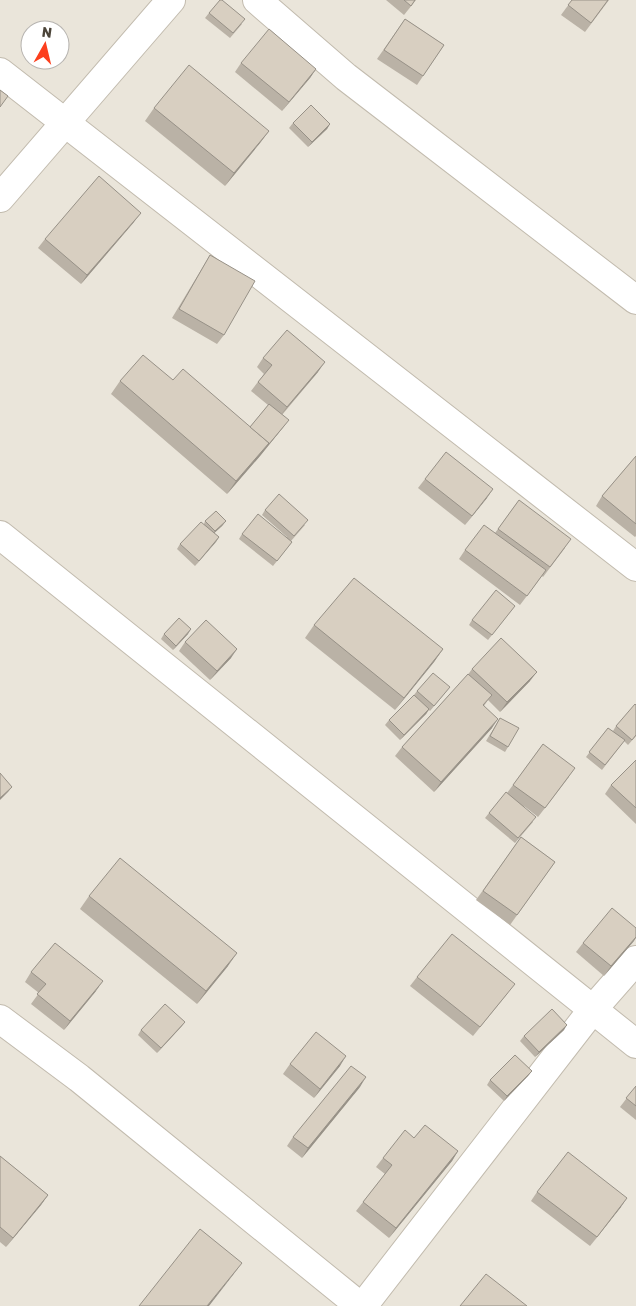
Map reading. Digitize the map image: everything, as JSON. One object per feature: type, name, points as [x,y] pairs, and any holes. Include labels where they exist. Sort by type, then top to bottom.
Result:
[{"type":"street","points":[[0,198],[171,0]]},
{"type":"street","points":[[257,0],[346,78],[636,300]]},
{"type":"street","points":[[0,72],[63,124],[636,567]]},
{"type":"street","points":[[0,535],[636,1044]]},
{"type":"street","points":[[0,1019],[79,1078],[362,1306],[593,1009],[636,960]]},
{"type":"shaded area","points":[[0,0],[636,0],[636,1306],[0,1306]]},
{"type":"building","points":[[220,0],[245,19],[233,33],[209,13]]},
{"type":"building","points":[[404,0],[415,0],[411,6]]},
{"type":"building","points":[[572,0],[608,0],[591,23],[568,5]]},
{"type":"building","points":[[405,19],[444,45],[423,76],[384,50]]},
{"type":"building","points":[[269,29],[316,69],[289,102],[241,63]]},
{"type":"building","points":[[189,65],[269,131],[234,173],[154,108]]},
{"type":"building","points":[[0,90],[8,96],[0,107]]},
{"type":"building","points":[[311,105],[330,124],[312,142],[293,123]]},
{"type":"building","points":[[99,176],[141,213],[87,275],[45,239]]},
{"type":"building","points":[[210,255],[255,281],[224,335],[179,309]]},
{"type":"building","points":[[287,330],[325,362],[287,407],[258,382],[272,365],[263,358]]},
{"type":"building","points":[[143,355],[173,380],[183,369],[269,443],[236,481],[120,381]]},
{"type":"building","points":[[269,404],[289,420],[269,444],[250,427]]},
{"type":"building","points":[[446,452],[493,489],[472,516],[425,479]]},
{"type":"building","points":[[636,456],[636,524],[602,496]]},
{"type":"building","points":[[279,494],[308,520],[294,536],[265,510]]},
{"type":"building","points":[[519,500],[571,539],[550,567],[498,529]]},
{"type":"building","points":[[216,511],[226,521],[215,531],[205,521]]},
{"type":"building","points":[[258,514],[292,542],[277,561],[242,534]]},
{"type":"building","points":[[201,522],[219,537],[199,561],[180,544]]},
{"type":"building","points":[[484,525],[546,570],[527,596],[465,550]]},
{"type":"building","points":[[354,578],[443,649],[404,698],[314,625]]},
{"type":"building","points":[[496,590],[515,606],[492,635],[472,620]]},
{"type":"building","points":[[179,618],[191,629],[176,646],[164,634]]},
{"type":"building","points":[[206,620],[237,649],[217,671],[185,642]]},
{"type":"building","points":[[501,638],[537,672],[507,702],[472,669]]},
{"type":"building","points":[[433,673],[450,687],[434,706],[417,691]]},
{"type":"building","points":[[468,674],[492,695],[483,705],[498,719],[441,782],[402,747]]},
{"type":"building","points":[[414,695],[429,709],[404,735],[389,720]]},
{"type":"building","points":[[635,704],[636,735],[632,740],[616,726]]},
{"type":"building","points":[[500,718],[519,728],[508,747],[490,736]]},
{"type":"building","points":[[608,728],[625,740],[605,765],[589,752]]},
{"type":"building","points":[[543,744],[575,768],[545,808],[513,785]]},
{"type":"building","points":[[636,760],[636,808],[611,785]]},
{"type":"building","points":[[0,773],[12,787],[0,798]]},
{"type":"building","points":[[506,792],[536,817],[518,838],[489,813]]},
{"type":"building","points":[[521,837],[555,862],[517,915],[483,891]]},
{"type":"building","points":[[120,858],[237,953],[206,991],[89,896]]},
{"type":"building","points":[[612,908],[636,928],[636,937],[611,966],[583,943]]},
{"type":"building","points":[[452,934],[515,984],[480,1027],[417,977]]},
{"type":"building","points":[[55,943],[103,981],[70,1021],[37,994],[46,984],[31,972]]},
{"type":"building","points":[[165,1004],[185,1022],[161,1048],[141,1030]]},
{"type":"building","points":[[552,1009],[567,1025],[539,1052],[524,1036]]},
{"type":"building","points":[[316,1032],[346,1056],[320,1089],[290,1064]]},
{"type":"building","points":[[515,1055],[532,1071],[507,1096],[490,1080]]},
{"type":"building","points":[[351,1066],[366,1077],[308,1148],[293,1137]]},
{"type":"building","points":[[636,1086],[636,1106],[626,1098]]},
{"type":"building","points":[[425,1125],[458,1151],[396,1228],[363,1202],[392,1165],[383,1158],[405,1130],[414,1138]]},
{"type":"building","points":[[568,1152],[627,1198],[597,1237],[537,1192]]},
{"type":"building","points":[[0,1156],[48,1195],[13,1238],[0,1227]]},
{"type":"building","points":[[200,1229],[242,1263],[207,1306],[139,1306]]},
{"type":"building","points":[[486,1274],[527,1306],[460,1306]]}]
